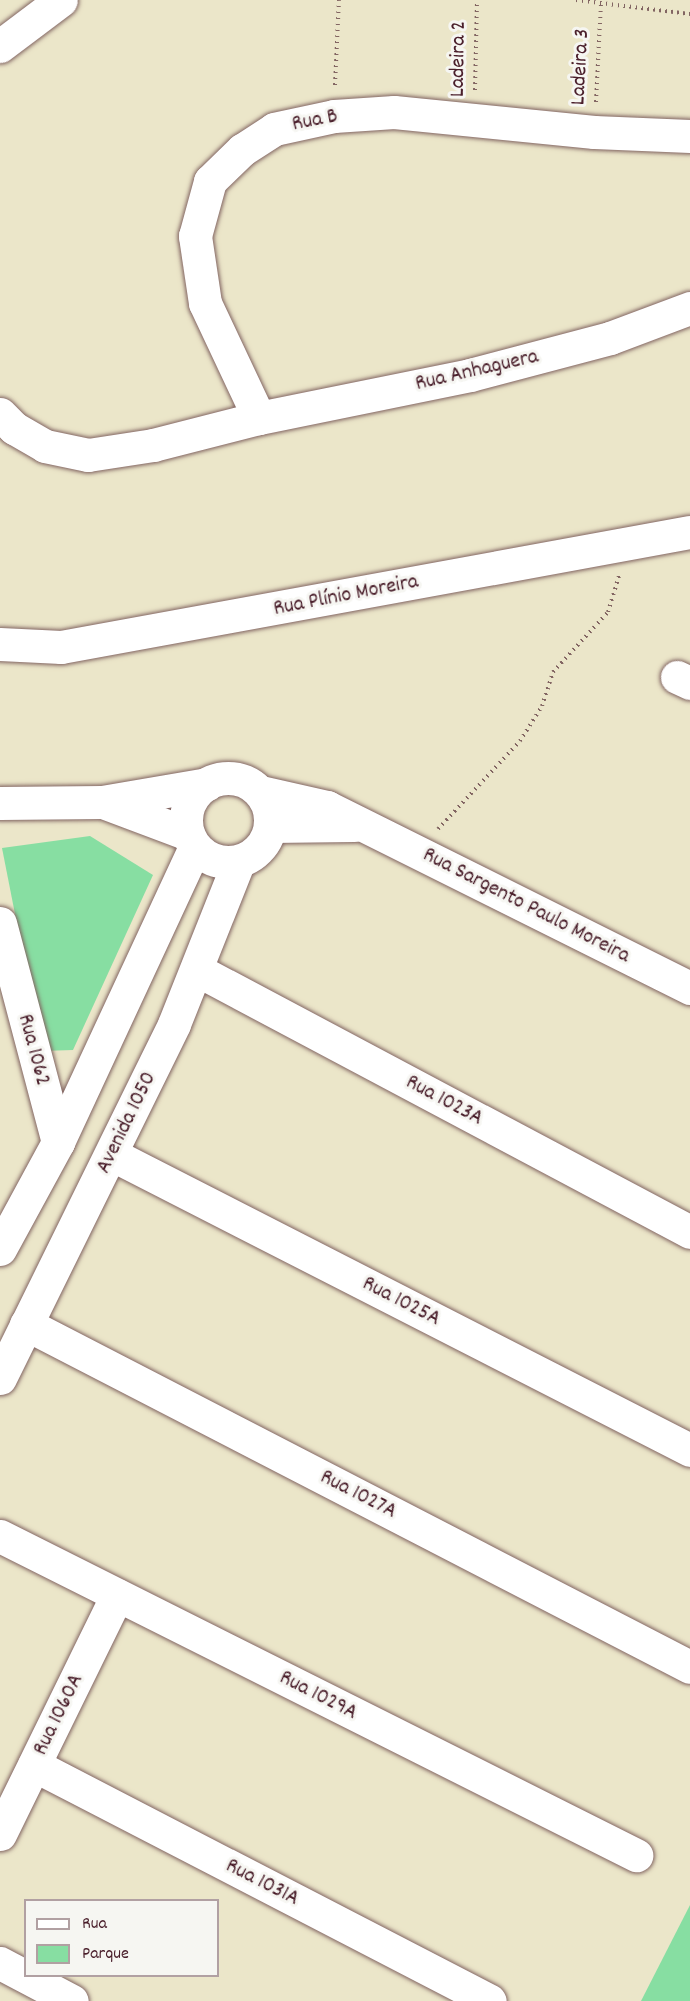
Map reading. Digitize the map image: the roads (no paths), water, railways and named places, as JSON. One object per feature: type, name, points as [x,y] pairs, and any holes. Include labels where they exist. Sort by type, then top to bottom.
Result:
[{"type":"street","points":[[0,46],[61,0]]},
{"type":"street","name":"Rua B","points":[[259,418],[205,303],[195,236],[210,181],[242,150],[274,129],[334,116],[394,112],[474,118],[594,132],[690,136]]},
{"type":"street","name":"Rua Anhaguera","points":[[0,414],[14,428],[45,446],[88,455],[153,445],[259,418],[470,375],[610,338],[690,309]]},
{"type":"street","name":"Rua Plínio Moreira","points":[[0,644],[61,647],[631,540],[690,532]]},
{"type":"street","points":[[0,803],[102,802],[207,784],[229,777],[252,784],[261,792],[270,814],[270,826],[260,848],[239,861],[215,861],[192,841],[102,802]]},
{"type":"street","points":[[0,1249],[58,1142],[192,841],[188,806],[207,784]]},
{"type":"street","name":"Rua Sargento Paulo Moreira","points":[[261,792],[327,807],[690,988]]},
{"type":"street","name":"Rua Sargento Paulo Moreira","points":[[270,826],[362,825]]},
{"type":"street","name":"Avenida 1050","points":[[3,1366],[27,1324],[199,971],[239,861]]},
{"type":"street","name":"Rua 1062","points":[[0,923],[9,1000],[58,1142]]},
{"type":"street","name":"Rua 1023A","points":[[199,971],[690,1232]]},
{"type":"street","name":"Rua 1025A","points":[[111,1154],[690,1450]]},
{"type":"street","name":"Rua 1027A","points":[[27,1324],[690,1666]]},
{"type":"street","name":"Rua 1029A","points":[[0,1536],[636,1855]]},
{"type":"street","name":"Rua 1060A","points":[[0,1834],[117,1595]]},
{"type":"street","name":"Rua 1031A","points":[[34,1766],[490,2001]]},
{"type":"street","points":[[0,1963],[24,1976]]},
{"type":"street","points":[[27,1977],[72,2001]]}]
